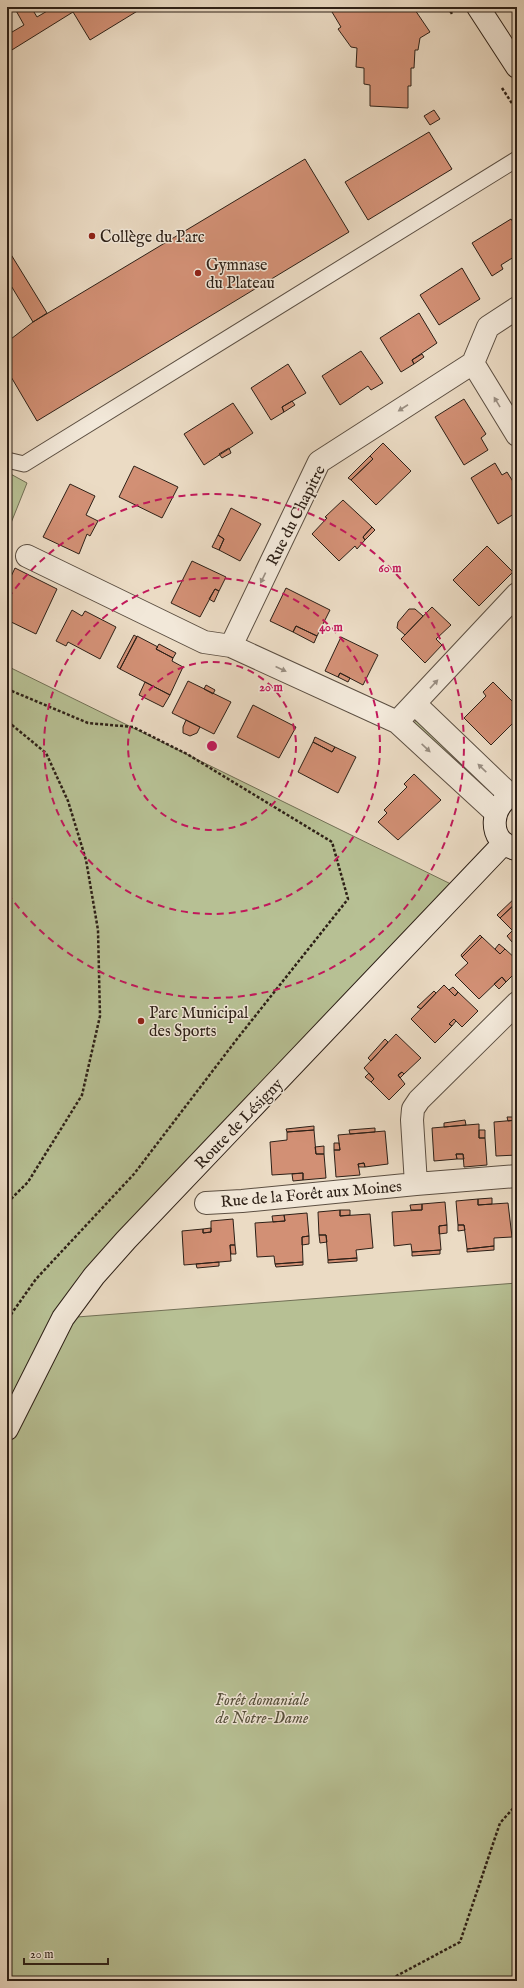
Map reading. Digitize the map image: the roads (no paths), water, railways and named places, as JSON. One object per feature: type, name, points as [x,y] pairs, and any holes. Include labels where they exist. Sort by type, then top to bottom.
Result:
[{"type":"street","points":[[478,7],[517,67]]},
{"type":"street","points":[[517,308],[488,327],[473,362],[517,435]]},
{"type":"street","name":"Rue du Chapitre","points":[[231,646],[319,462],[473,362]]},
{"type":"street","points":[[27,556],[204,642],[231,646],[398,722],[496,813],[504,800],[513,794],[415,704]]},
{"type":"street","points":[[398,722],[517,594]]},
{"type":"street","name":"Route de Lésigny","points":[[7,1429],[63,1318],[94,1276],[126,1240],[510,846],[495,829],[496,813]]},
{"type":"street","name":"Rue de la Forêt aux Moines","points":[[416,1184],[412,1120],[413,1109],[419,1100],[517,1003]]},
{"type":"street","name":"Rue de la Forêt aux Moines","points":[[206,1203],[517,1176]]},
{"type":"lane","points":[[7,460],[24,464],[517,159]]},
{"type":"place","name":"Collège du Parc","points":[[92,236]]},
{"type":"place","name":"Gymnase du Plateau","points":[[198,273]]},
{"type":"place","name":"Parc Municipal des Sports","points":[[141,1021]]},
{"type":"park label","name":"Forêt domaniale de Notre-Dame","points":[[262,1708]]}]
